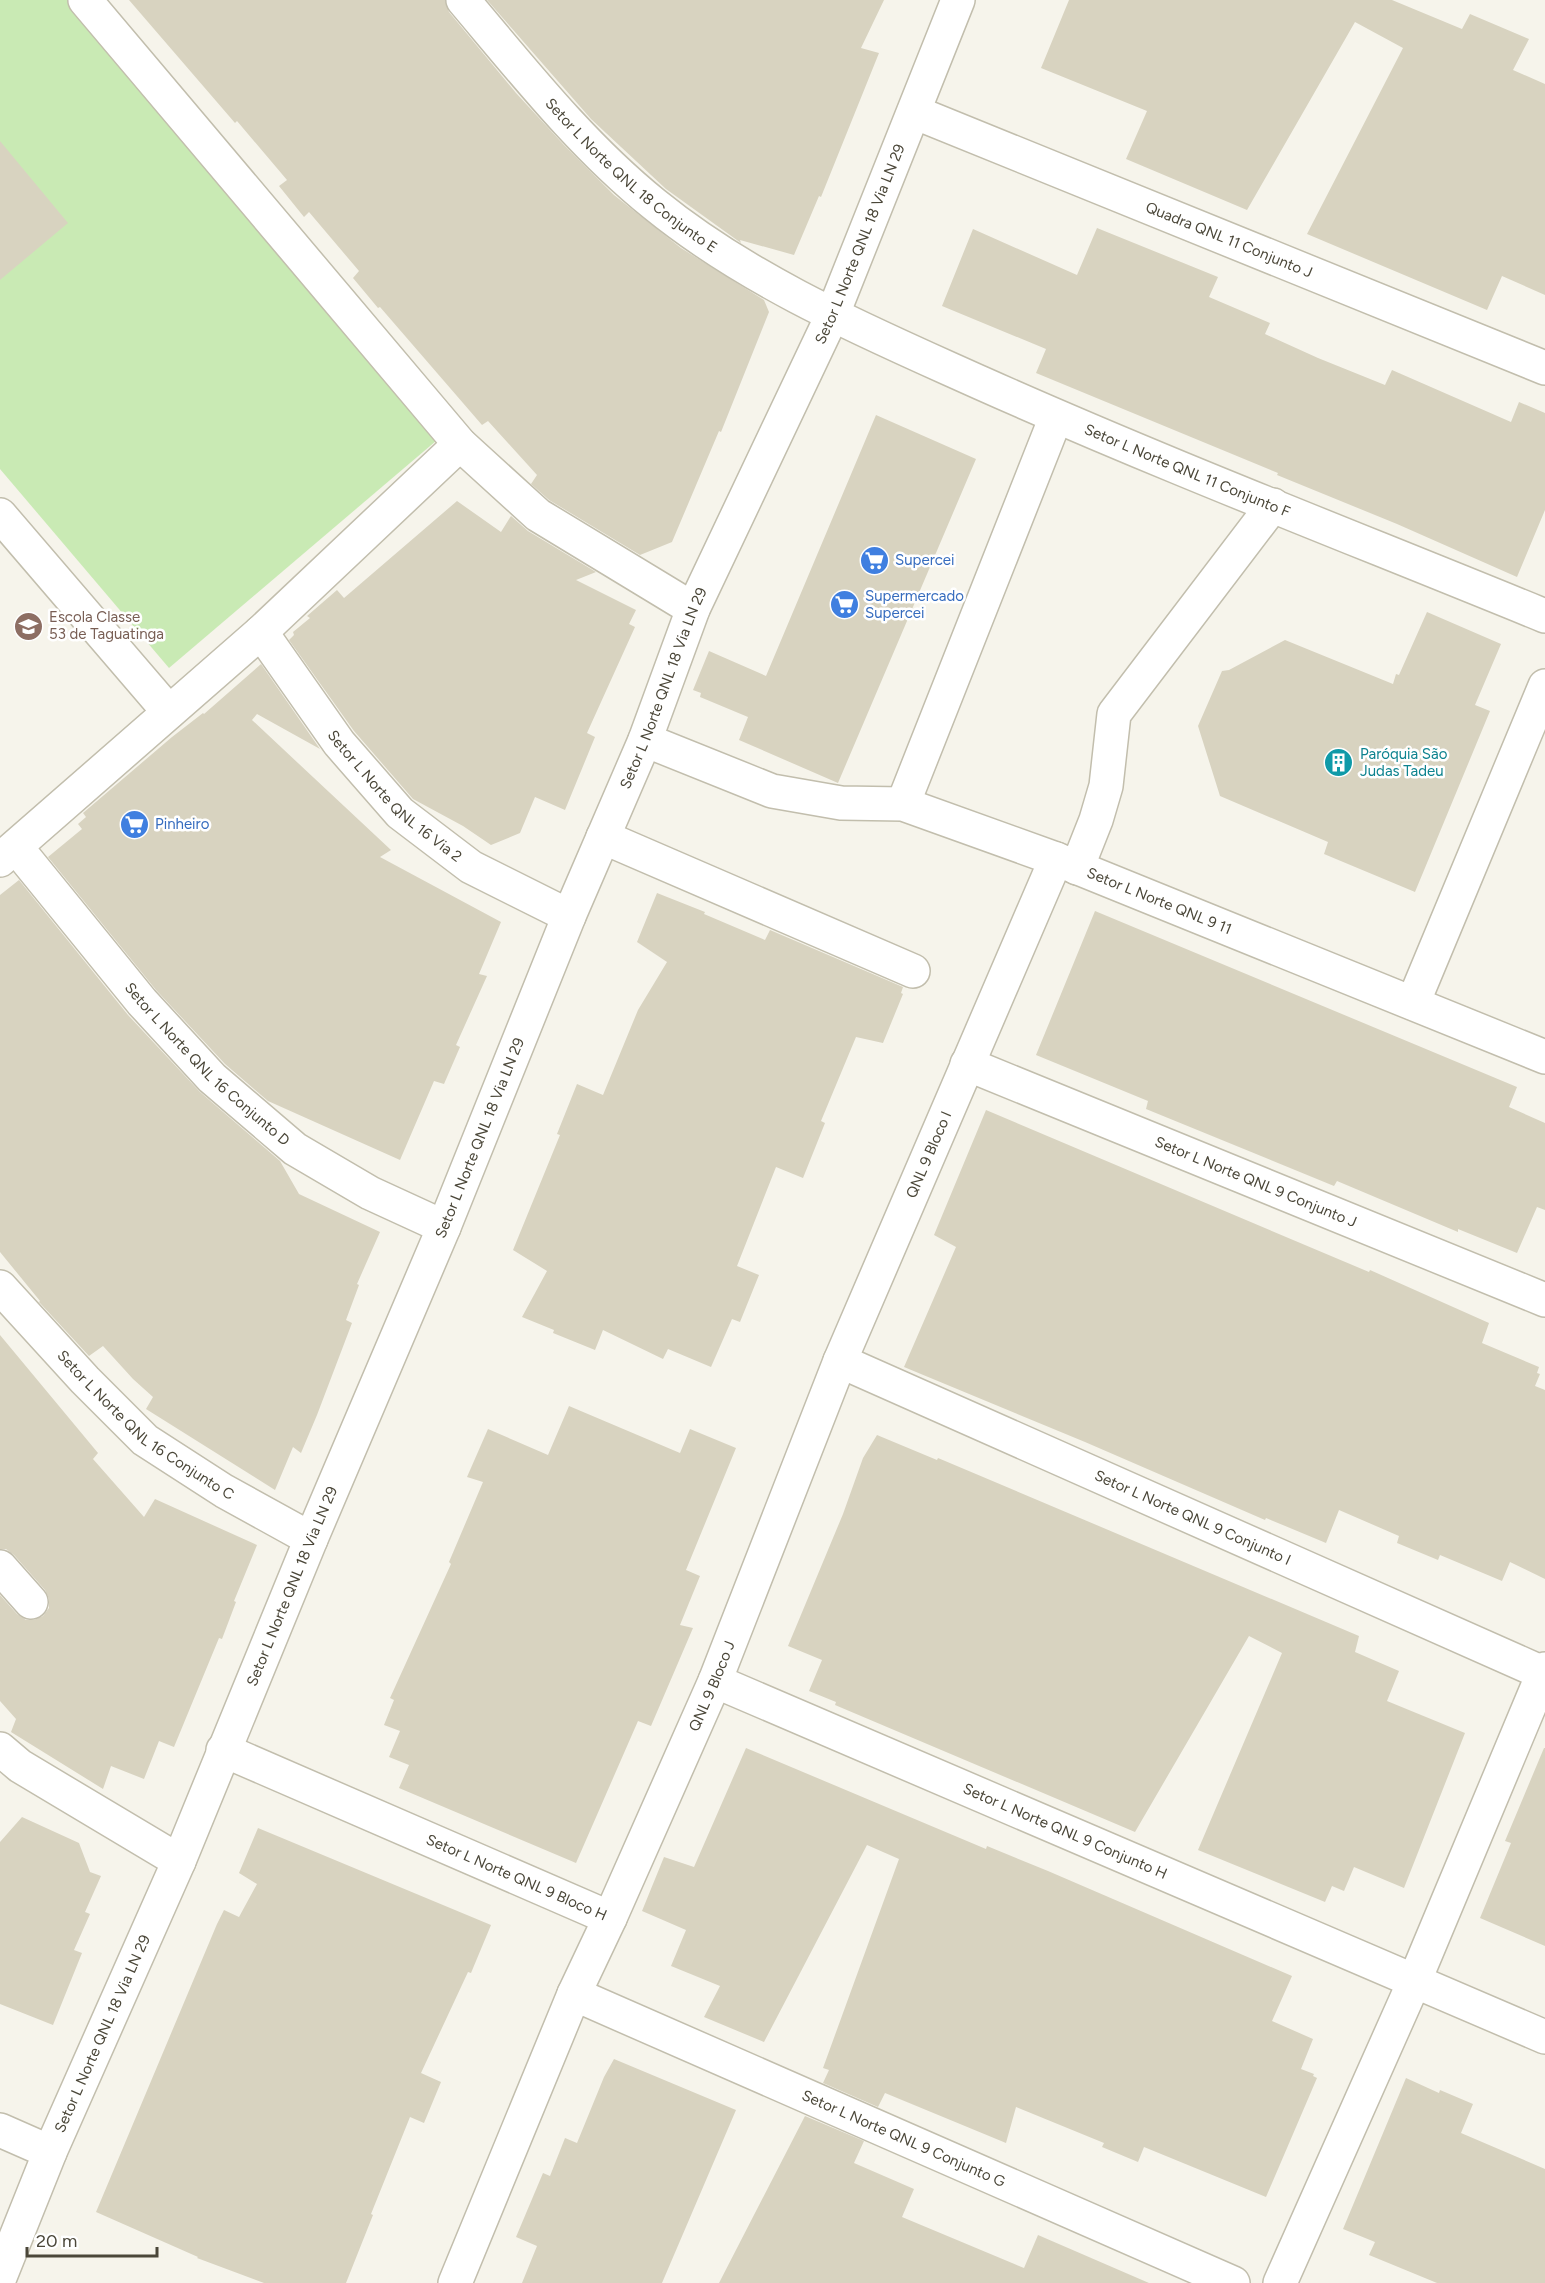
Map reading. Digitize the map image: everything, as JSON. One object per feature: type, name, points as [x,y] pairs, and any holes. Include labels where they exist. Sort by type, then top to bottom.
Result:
[{"type":"street","points":[[85,0],[460,444],[538,515],[693,609]]},
{"type":"street","name":"Setor L Norte QNL 18 Conjunto E","points":[[463,0],[574,129],[654,203],[732,260],[831,316]]},
{"type":"street","name":"Setor L Norte QNL 18 Via LN 29","points":[[0,2277],[50,2152],[179,1861],[222,1750],[444,1227],[569,916],[645,740],[693,609],[831,316],[958,0]]},
{"type":"street","name":"Quadra QNL 11 Conjunto J","points":[[914,112],[1545,368]]},
{"type":"street","name":"Setor L Norte QNL 11 Conjunto F","points":[[831,316],[1056,417],[1545,616]]},
{"type":"street","points":[[903,804],[1056,417]]},
{"type":"street","points":[[8,854],[261,632],[460,444]]},
{"type":"street","name":"QNL 9 Bloco I","points":[[804,1452],[840,1361],[967,1064],[1066,863],[1096,820],[1106,786],[1114,714],[1273,505]]},
{"type":"street","points":[[0,515],[169,712]]},
{"type":"street","name":"Setor L Norte QNL 16 Via 2","points":[[261,632],[339,743],[400,813],[471,867],[569,916]]},
{"type":"street","points":[[1413,1003],[1545,686]]},
{"type":"street","name":"Setor L Norte QNL 9 11","points":[[645,740],[772,791],[841,803],[903,804],[1066,863],[1545,1057]]},
{"type":"street","points":[[603,837],[913,971]]},
{"type":"street","name":"Setor L Norte QNL 16 Conjunto D","points":[[8,854],[212,1078],[295,1149],[370,1193],[444,1227]]},
{"type":"street","name":"Setor L Norte QNL 9 Conjunto J","points":[[967,1064],[1545,1300]]},
{"type":"street","name":"Setor L Norte QNL 16 Conjunto C","points":[[0,1287],[85,1380],[145,1440],[224,1491],[311,1539]]},
{"type":"street","name":"Setor L Norte QNL 9 Conjunto I","points":[[840,1361],[1544,1672]]},
{"type":"street","name":"QNL 9 Bloco J","points":[[610,1918],[715,1681],[804,1452]]},
{"type":"street","points":[[0,1567],[31,1602]]},
{"type":"street","points":[[1280,2283],[1414,1982],[1544,1672]]},
{"type":"street","name":"Setor L Norte QNL 9 Conjunto H","points":[[715,1681],[1545,2037]]},
{"type":"street","points":[[0,1749],[20,1766],[179,1861]]},
{"type":"street","name":"Setor L Norte QNL 9 Bloco H","points":[[222,1750],[610,1918],[574,1994],[455,2283]]},
{"type":"street","name":"Setor L Norte QNL 9 Conjunto G","points":[[574,1994],[1233,2283]]},
{"type":"street","points":[[0,2130],[50,2152]]},
{"type":"green space","points":[[0,0],[72,0],[443,435],[169,668],[0,469]]},
{"type":"building","points":[[129,0],[445,0],[449,12],[516,93],[614,195],[681,248],[764,300],[769,312],[721,432],[719,431],[672,542],[640,555],[549,500],[531,484],[537,475],[488,421],[482,425],[380,307],[378,308],[353,278],[359,271],[309,212],[304,217],[279,186],[287,180]]},
{"type":"building","points":[[487,0],[884,0],[861,48],[879,53],[821,197],[819,196],[794,255],[740,240],[741,243],[666,189],[591,119]]},
{"type":"building","points":[[1069,0],[1392,0],[1462,29],[1470,14],[1529,39],[1513,70],[1545,84],[1545,295],[1502,276],[1487,310],[1307,234],[1403,48],[1355,22],[1247,210],[1126,159],[1147,111],[1041,68]]},
{"type":"building","points":[[0,141],[68,223],[0,280]]},
{"type":"building","points":[[1097,228],[1218,277],[1209,297],[1270,323],[1265,334],[1318,358],[1385,385],[1392,370],[1511,422],[1519,402],[1545,413],[1545,510],[1517,577],[1397,524],[1277,475],[1278,473],[1036,373],[1046,349],[942,306],[973,229],[1077,275]]},
{"type":"building","name":"Supercei","points":[[876,415],[976,459],[838,783],[739,740],[748,717],[700,697],[701,693],[693,690],[709,651],[766,676]]},
{"type":"building","points":[[457,501],[501,532],[511,516],[528,531],[596,572],[576,580],[636,610],[629,624],[635,627],[587,733],[595,737],[565,810],[535,797],[520,833],[491,845],[463,826],[413,799],[354,731],[289,640],[294,635],[293,632],[310,618],[307,616],[337,590],[344,598]]},
{"type":"building","name":"Paróquia São Judas Tadeu","points":[[1427,612],[1501,644],[1475,705],[1490,711],[1415,892],[1324,854],[1328,842],[1220,796],[1198,726],[1222,671],[1229,670],[1285,640],[1393,684]]},
{"type":"building","points":[[261,664],[320,749],[257,714],[252,720],[391,850],[380,857],[501,922],[479,974],[487,976],[456,1045],[460,1047],[444,1084],[434,1081],[400,1160],[268,1101],[225,1064],[156,990],[48,857],[82,829],[78,824],[86,817],[83,813]]},
{"type":"building","points":[[19,880],[128,1015],[200,1092],[280,1161],[299,1194],[380,1232],[357,1284],[359,1285],[346,1320],[352,1323],[317,1415],[301,1453],[293,1447],[275,1490],[146,1409],[153,1397],[103,1346],[89,1356],[39,1302],[0,1252],[0,895]]},
{"type":"building","points":[[657,893],[765,940],[770,930],[903,987],[901,993],[903,994],[883,1043],[856,1037],[821,1121],[825,1123],[803,1178],[776,1167],[737,1266],[759,1275],[740,1322],[732,1319],[711,1367],[668,1349],[663,1359],[603,1330],[595,1350],[553,1333],[554,1330],[522,1317],[547,1271],[513,1250],[560,1135],[557,1134],[577,1084],[603,1095],[638,1010],[667,962],[637,942]]},
{"type":"building","points":[[1095,911],[1517,1087],[1509,1107],[1545,1123],[1545,1210],[1537,1207],[1517,1253],[1458,1229],[1458,1232],[1337,1181],[1334,1186],[1146,1109],[1148,1101],[1036,1055]]},
{"type":"building","points":[[986,1110],[1369,1272],[1370,1270],[1489,1323],[1482,1343],[1539,1367],[1537,1373],[1540,1374],[1535,1386],[1545,1390],[1545,1579],[1510,1562],[1502,1581],[1440,1555],[1438,1560],[1397,1543],[1399,1536],[1339,1510],[1326,1543],[1266,1518],[1265,1520],[904,1367],[956,1247],[934,1235]]},
{"type":"building","points":[[0,1335],[98,1453],[93,1459],[144,1517],[155,1499],[257,1545],[234,1601],[236,1602],[222,1639],[219,1638],[174,1747],[159,1741],[144,1779],[111,1766],[103,1789],[11,1732],[16,1719],[0,1701],[0,1595],[17,1614],[26,1620],[34,1620],[43,1616],[49,1608],[49,1599],[45,1590],[14,1555],[6,1549],[0,1549]]},
{"type":"building","points":[[569,1406],[680,1453],[690,1429],[736,1448],[686,1570],[700,1576],[680,1625],[693,1628],[651,1726],[638,1721],[576,1863],[399,1788],[409,1765],[389,1757],[400,1731],[384,1725],[394,1700],[390,1698],[451,1564],[449,1562],[483,1482],[467,1477],[488,1429],[548,1455]]},
{"type":"building","points":[[877,1435],[937,1460],[938,1458],[1359,1636],[1355,1652],[1399,1671],[1387,1701],[1465,1733],[1404,1888],[1354,1867],[1344,1891],[1332,1886],[1325,1902],[1198,1850],[1282,1653],[1249,1636],[1135,1832],[835,1705],[836,1702],[809,1691],[822,1660],[788,1646],[843,1514],[863,1458]]},
{"type":"building","points":[[746,1748],[986,1849],[987,1846],[1048,1871],[1292,1976],[1272,2021],[1313,2039],[1301,2069],[1314,2074],[1313,2076],[1317,2078],[1266,2197],[1144,2147],[1138,2162],[1102,2147],[1104,2143],[1016,2107],[1006,2143],[885,2093],[878,2107],[823,2083],[829,2070],[823,2068],[899,1859],[867,1845],[764,2042],[704,2017],[720,1986],[671,1966],[686,1930],[642,1911],[664,1857],[694,1867]]},
{"type":"building","points":[[1544,1748],[1545,1946],[1480,1918],[1511,1843],[1505,1841]]},
{"type":"building","points":[[22,1817],[79,1843],[90,1872],[101,1876],[85,1912],[90,1914],[74,1950],[82,1953],[53,2025],[0,2004],[0,1842]]},
{"type":"building","points":[[258,1828],[491,1925],[471,1973],[468,1972],[421,2073],[441,2082],[424,2123],[410,2117],[346,2283],[264,2283],[197,2258],[96,2212],[217,1924],[224,1910],[239,1917],[257,1884],[239,1873]]},
{"type":"building","points":[[614,2059],[736,2110],[662,2283],[522,2283],[537,2246],[516,2237],[543,2173],[550,2176],[565,2138],[577,2143],[604,2077]]},
{"type":"building","points":[[1406,2078],[1439,2093],[1440,2090],[1473,2104],[1461,2133],[1545,2169],[1545,2283],[1437,2283],[1369,2255],[1375,2242],[1343,2229]]},
{"type":"building","points":[[805,2116],[864,2141],[854,2163],[914,2189],[902,2217],[1024,2268],[1038,2235],[1149,2283],[719,2283]]},
{"type":"place","name":"Supercei","points":[[874,560]]},
{"type":"place","name":"Supermercado Supercei","points":[[844,605]]},
{"type":"place","name":"Escola Classe 53 de Taguatinga","points":[[28,626]]},
{"type":"place","name":"Paróquia São Judas Tadeu","points":[[1339,763]]},
{"type":"place","name":"Pinheiro","points":[[134,824]]}]
